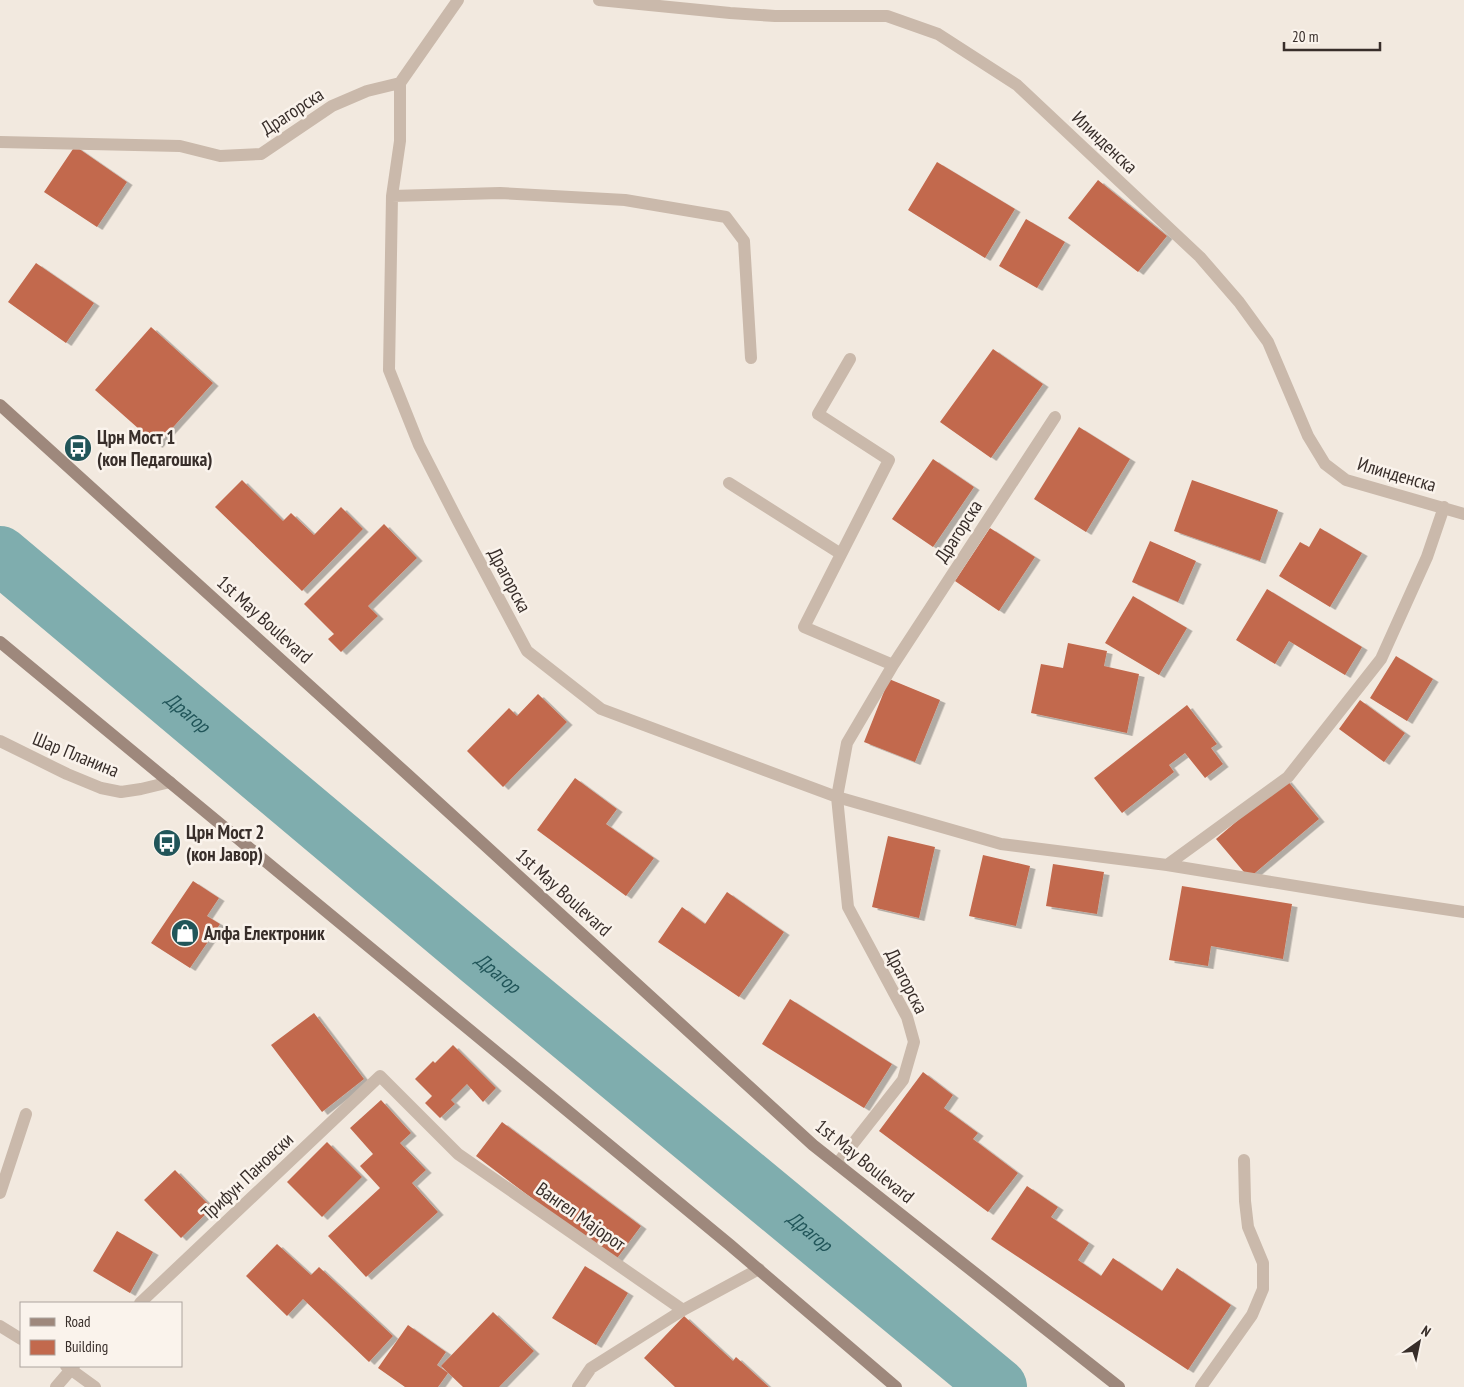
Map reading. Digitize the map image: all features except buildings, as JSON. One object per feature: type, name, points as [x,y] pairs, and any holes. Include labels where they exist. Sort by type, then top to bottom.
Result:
[{"type":"main road","name":"1st May Boulevard","points":[[0,405],[813,1145],[1119,1387]]},
{"type":"main road","points":[[0,642],[759,1269],[896,1387]]},
{"type":"street","points":[[400,83],[458,0]]},
{"type":"street","name":"Илинденска","points":[[599,0],[775,16],[887,16],[938,34],[1017,85],[1200,257],[1239,302],[1268,342],[1308,436],[1325,464],[1346,480],[1464,514]]},
{"type":"street","name":"Драгорска","points":[[0,142],[180,146],[220,156],[261,154],[332,106],[367,91],[400,83],[400,141],[392,196],[389,370],[419,444],[527,651],[601,709],[837,797]]},
{"type":"street","points":[[392,196],[500,193],[625,200],[726,217],[744,241],[751,358]]},
{"type":"street","points":[[850,359],[818,414],[889,460],[804,627],[893,665]]},
{"type":"street","name":"Драгорска","points":[[837,1164],[903,1080],[914,1042],[906,1017],[848,907],[837,797],[848,742],[893,665],[1055,417]]},
{"type":"street","points":[[729,483],[841,554]]},
{"type":"street","points":[[1167,865],[1288,777],[1375,666],[1427,557],[1444,507]]},
{"type":"street","name":"Шар Планина","points":[[0,741],[67,774],[101,788],[121,792],[170,782]]},
{"type":"street","points":[[837,797],[1001,844],[1167,865],[1464,912]]},
{"type":"street","name":"Вангел Маjорот","points":[[380,1076],[458,1154],[683,1310]]},
{"type":"street","name":"Трифун Пановски","points":[[141,1302],[380,1076]]},
{"type":"street","points":[[0,1193],[26,1114]]},
{"type":"street","points":[[1200,1387],[1252,1315],[1263,1289],[1263,1263],[1248,1226],[1244,1160]]},
{"type":"street","points":[[578,1387],[591,1368],[683,1310],[759,1269]]},
{"type":"street","points":[[0,1326],[20,1337]]},
{"type":"street","points":[[56,1387],[70,1367],[95,1387]]},
{"type":"waterway","name":"Драгор","points":[[0,555],[481,959],[998,1387]]},
{"type":"place","name":"Црн Мост 1 (кон Педагошка)","points":[[78,448]]},
{"type":"place","name":"Црн Мост 2 (кон Јавор)","points":[[167,843]]},
{"type":"place","name":"Алфа Електроник","points":[[185,933]]}]
